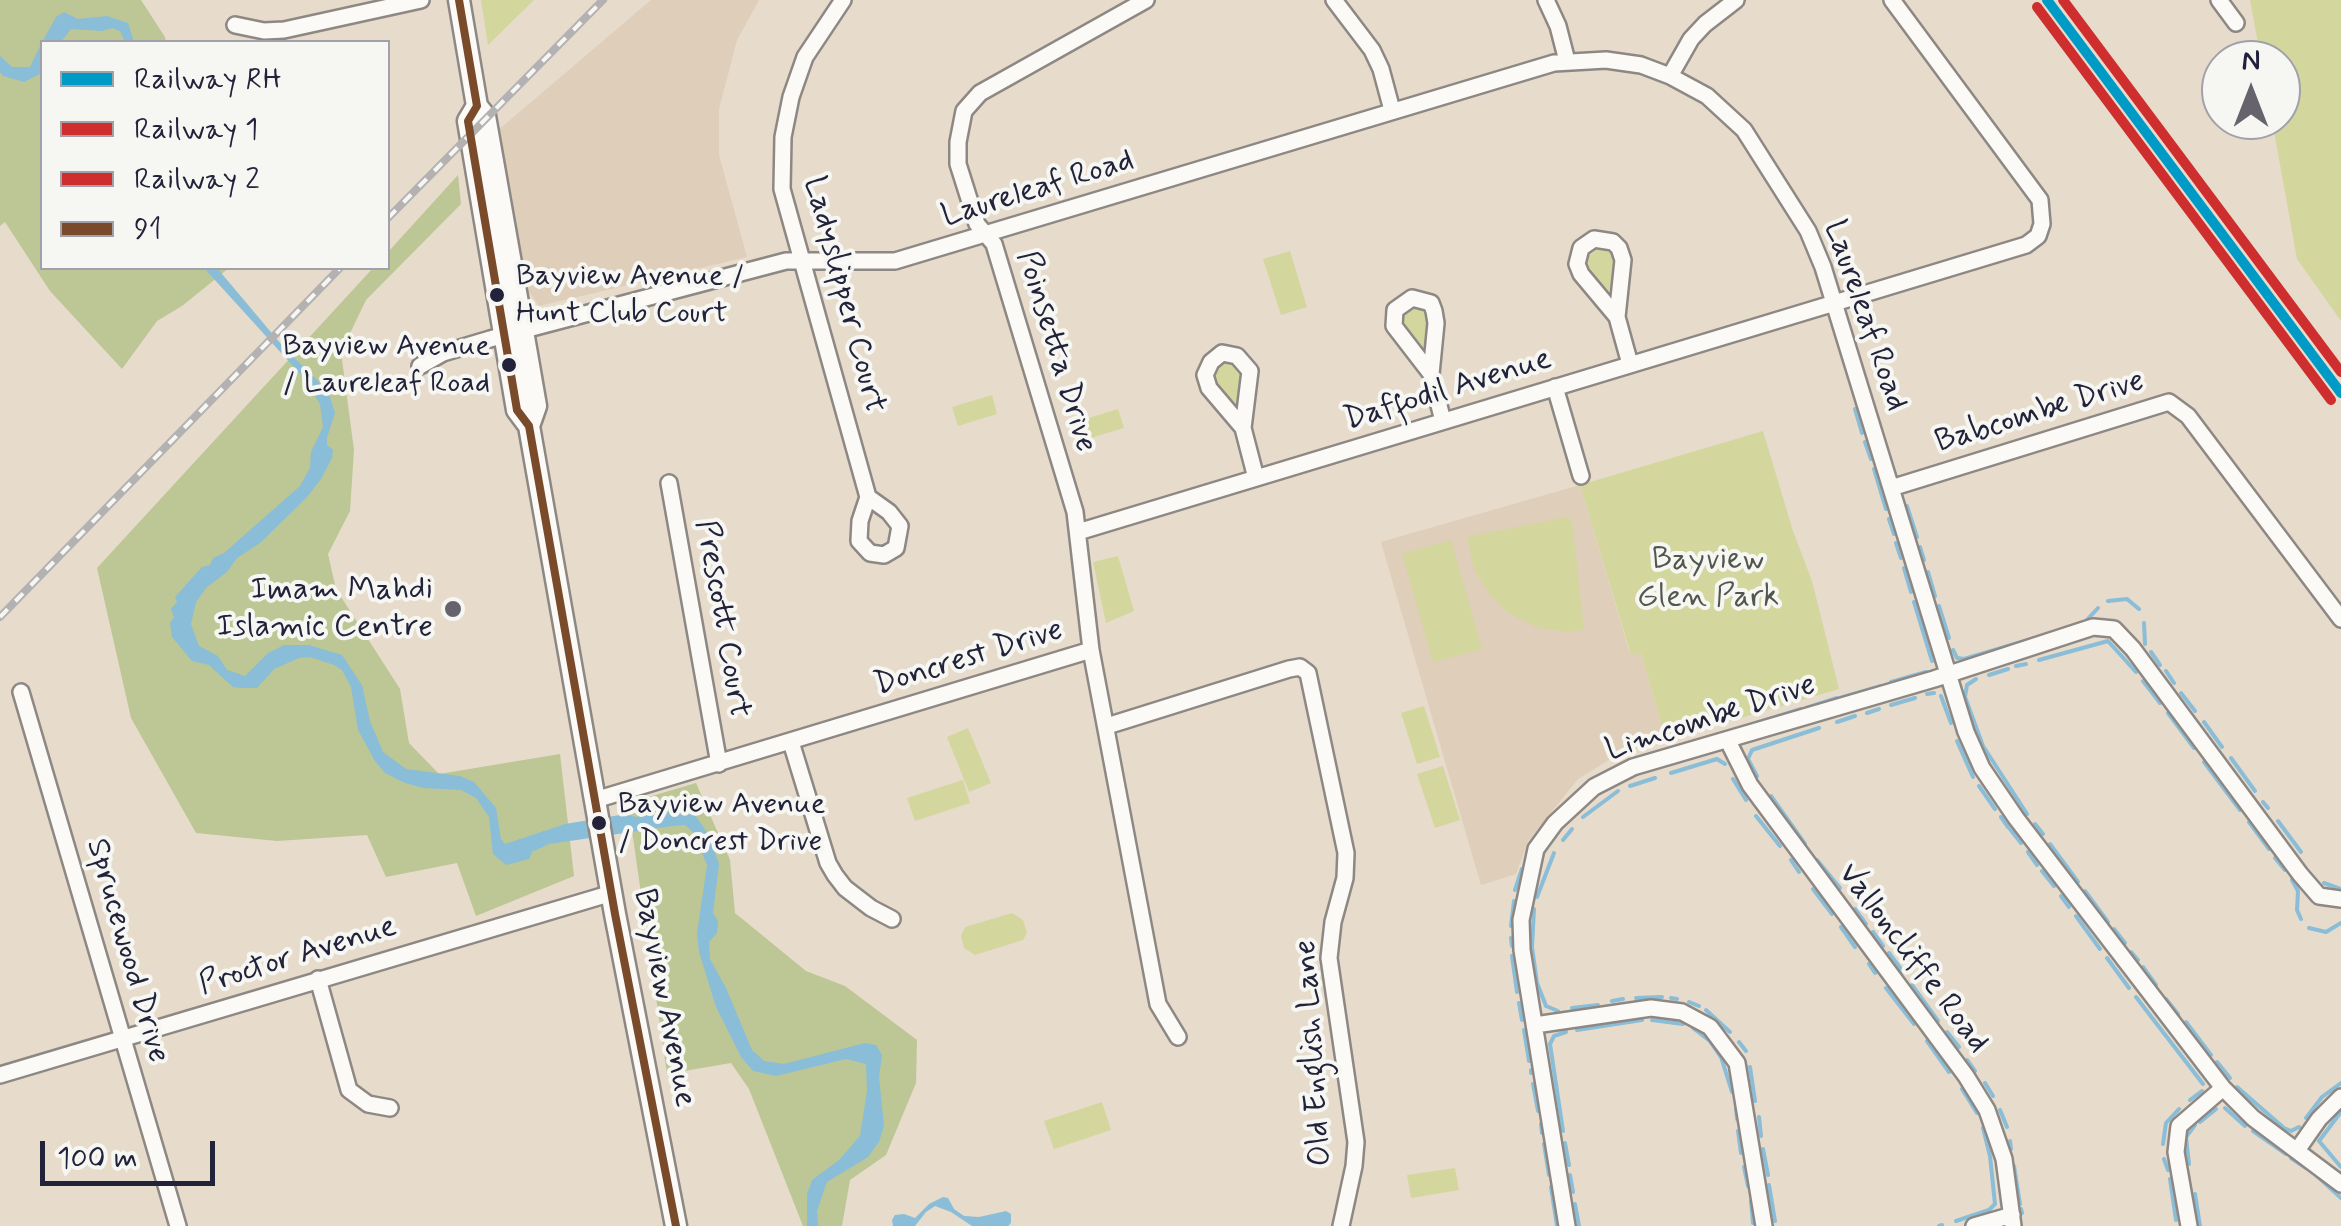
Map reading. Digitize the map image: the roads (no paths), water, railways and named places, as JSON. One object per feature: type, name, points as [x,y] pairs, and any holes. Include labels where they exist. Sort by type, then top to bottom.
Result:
[{"type":"main road","name":"Bayview Avenue","points":[[458,0],[477,106],[468,121],[514,333],[536,406],[529,426],[676,1226]]},
{"type":"street","points":[[235,25],[264,31],[284,30],[421,0]]},
{"type":"street","name":"Ladyslipper Court","points":[[843,0],[805,57],[791,97],[783,137],[782,190],[868,497]]},
{"type":"street","name":"Poinsetta Drive","points":[[1091,650],[1075,512],[996,252],[977,224],[958,164],[959,130],[969,104],[980,92],[1146,0]]},
{"type":"street","points":[[1334,0],[1372,50],[1392,110]]},
{"type":"street","points":[[1546,0],[1567,61]]},
{"type":"street","points":[[1670,76],[1691,39],[1736,0]]},
{"type":"street","name":"Daffodil Avenue","points":[[1078,532],[2026,245],[2038,236],[2042,224],[2040,200],[1892,0]]},
{"type":"street","points":[[2218,0],[2236,23]]},
{"type":"street","name":"Laureleaf Road","points":[[420,366],[443,353],[514,333],[800,259],[886,263],[1567,61],[1623,62],[1670,76],[1723,108],[1757,147],[1808,230],[1834,302],[1966,732],[1995,789],[2223,1088],[2253,1118],[2341,1184]]},
{"type":"street","points":[[1616,317],[1624,260],[1613,242],[1594,239],[1581,248],[1577,264],[1616,317],[1630,364]]},
{"type":"street","points":[[1430,374],[1434,311],[1430,303],[1412,298],[1395,310],[1394,326],[1430,374],[1443,421]]},
{"type":"street","points":[[1555,387],[1580,476]]},
{"type":"street","name":"Babcombe Drive","points":[[1892,488],[2169,402],[2188,416],[2341,619]]},
{"type":"street","points":[[1243,428],[1256,478]]},
{"type":"street","name":"Prescott Court","points":[[668,483],[720,764]]},
{"type":"street","points":[[1948,675],[2093,627],[2114,630],[2133,649],[2318,896],[2341,900]]},
{"type":"street","name":"Doncrest Drive","points":[[596,805],[1091,650],[1158,1004],[1178,1037]]},
{"type":"street","name":"Old English Lane","points":[[1107,726],[1294,667],[1303,668],[1310,677],[1346,853],[1329,958],[1356,1142],[1353,1176],[1341,1226]]},
{"type":"street","name":"Limcombe Drive","points":[[1567,1226],[1522,950],[1521,920],[1536,849],[1555,823],[1610,777],[1657,758],[1948,675]]},
{"type":"street","name":"Sprucewood Drive","points":[[21,692],[178,1226]]},
{"type":"street","name":"Valloncliffe Road","points":[[1728,740],[1750,785],[1988,1110],[2004,1158],[2013,1220]]},
{"type":"street","points":[[791,742],[835,876],[871,908],[892,918]]},
{"type":"street","name":"Proctor Avenue","points":[[0,1075],[612,893]]},
{"type":"street","points":[[318,979],[349,1090],[368,1104],[390,1108]]},
{"type":"street","points":[[1535,1026],[1650,1008],[1682,1012],[1710,1027],[1737,1062],[1764,1226]]},
{"type":"street","points":[[2188,1226],[2176,1152],[2178,1126],[2223,1088]]},
{"type":"street","points":[[2298,1149],[2341,1097]]},
{"type":"street","points":[[1974,1226],[2013,1220]]},
{"type":"water","points":[[64,12],[78,19],[107,16],[128,23],[133,40],[124,40],[120,31],[112,28],[71,29],[63,40],[43,40],[56,17]]},
{"type":"water","points":[[40,46],[40,74],[24,82],[3,76],[0,56],[12,67],[30,67]]},
{"type":"water","points":[[206,270],[219,270],[286,350],[317,380],[330,397],[335,413],[327,438],[332,458],[321,479],[307,497],[260,543],[237,558],[196,602],[191,624],[199,646],[218,656],[227,670],[245,676],[268,653],[284,645],[309,645],[342,655],[362,685],[370,721],[383,752],[406,769],[460,776],[474,782],[496,808],[505,844],[565,824],[626,814],[695,815],[709,835],[719,864],[713,913],[718,921],[717,933],[709,942],[710,959],[752,1050],[764,1061],[784,1064],[865,1043],[876,1045],[882,1055],[879,1077],[884,1126],[879,1142],[868,1157],[827,1182],[817,1211],[818,1226],[807,1226],[807,1194],[812,1180],[839,1160],[860,1136],[867,1091],[866,1064],[846,1059],[776,1076],[753,1071],[741,1057],[716,1007],[699,952],[697,933],[707,865],[693,832],[685,825],[672,826],[549,844],[532,852],[529,859],[506,865],[493,854],[489,817],[476,798],[461,790],[423,788],[385,773],[358,730],[351,687],[342,670],[310,657],[299,658],[274,669],[257,688],[233,687],[209,665],[192,661],[172,637],[171,609],[177,602],[175,597],[202,567],[210,565],[213,558],[224,553],[300,486],[310,468],[311,452],[323,427],[320,404],[303,377]]},
{"type":"water","points":[[943,1197],[964,1216],[1006,1211],[1011,1214],[1011,1223],[972,1226],[935,1206],[915,1226],[893,1226],[895,1215],[915,1218]]},
{"type":"waterway","points":[[1855,409],[1862,433]]},
{"type":"waterway","points":[[1865,442],[1871,459]]},
{"type":"waterway","points":[[1874,469],[1886,509]]},
{"type":"waterway","points":[[1907,506],[1917,537]]},
{"type":"waterway","points":[[1889,519],[1894,534]]},
{"type":"waterway","points":[[1896,543],[1901,558]]},
{"type":"waterway","points":[[1920,547],[1924,560]]},
{"type":"waterway","points":[[1904,568],[1911,592]]},
{"type":"waterway","points":[[1928,572],[1935,596]]},
{"type":"waterway","points":[[2108,601],[2127,599],[2139,609]]},
{"type":"waterway","points":[[1914,602],[1932,661]]},
{"type":"waterway","points":[[1939,606],[1949,638]]},
{"type":"waterway","points":[[2085,622],[2098,608]]},
{"type":"waterway","points":[[2144,623],[2145,644]]},
{"type":"waterway","points":[[1953,650],[1957,658],[1964,659],[2035,638]]},
{"type":"waterway","points":[[2039,660],[2108,641],[2136,672]]},
{"type":"waterway","points":[[2151,652],[2160,665]]},
{"type":"waterway","points":[[2016,666],[2026,664]]},
{"type":"waterway","points":[[1989,675],[2008,669]]},
{"type":"waterway","points":[[2166,671],[2174,683]]},
{"type":"waterway","points":[[1891,682],[1926,672]]},
{"type":"waterway","points":[[1976,679],[1967,685],[1965,697],[1983,746],[2027,814]]},
{"type":"waterway","points":[[2143,681],[2160,703]]},
{"type":"waterway","points":[[1840,698],[1881,686]]},
{"type":"waterway","points":[[1927,694],[1934,693]]},
{"type":"waterway","points":[[2181,693],[2195,711]]},
{"type":"waterway","points":[[1941,696],[1951,723]]},
{"type":"waterway","points":[[1806,708],[1837,698]]},
{"type":"waterway","points":[[1891,705],[1915,698]]},
{"type":"waterway","points":[[1724,733],[1801,709]]},
{"type":"waterway","points":[[1867,713],[1879,709]]},
{"type":"waterway","points":[[2168,713],[2194,748]]},
{"type":"waterway","points":[[1837,722],[1855,716]]},
{"type":"waterway","points":[[2204,722],[2222,747]]},
{"type":"waterway","points":[[1757,776],[1748,759],[1752,750],[1819,728]]},
{"type":"waterway","points":[[1957,741],[1973,777]]},
{"type":"waterway","points":[[2231,758],[2255,791]]},
{"type":"waterway","points":[[1671,773],[1717,759],[1725,764]]},
{"type":"waterway","points":[[2204,762],[2240,810]]},
{"type":"waterway","points":[[1630,786],[1655,778]]},
{"type":"waterway","points":[[1733,779],[1746,800]]},
{"type":"waterway","points":[[1979,786],[1995,809]]},
{"type":"waterway","points":[[1583,817],[1618,791]]},
{"type":"waterway","points":[[1771,796],[1805,844]]},
{"type":"waterway","points":[[2263,802],[2268,808]]},
{"type":"waterway","points":[[1756,816],[1780,846]]},
{"type":"waterway","points":[[2001,817],[2008,827]]},
{"type":"waterway","points":[[2278,821],[2301,852]]},
{"type":"waterway","points":[[2249,822],[2269,849]]},
{"type":"waterway","points":[[2035,824],[2043,834]]},
{"type":"waterway","points":[[1563,840],[1572,829]]},
{"type":"waterway","points":[[2010,829],[2021,843]]},
{"type":"waterway","points":[[2050,844],[2078,882]]},
{"type":"waterway","points":[[2028,852],[2037,865]]},
{"type":"waterway","points":[[1537,897],[1554,853]]},
{"type":"waterway","points":[[2275,858],[2285,870]]},
{"type":"waterway","points":[[1791,860],[1799,872]]},
{"type":"waterway","points":[[1817,860],[1840,888]]},
{"type":"waterway","points":[[1515,890],[1522,869]]},
{"type":"waterway","points":[[2042,871],[2054,886]]},
{"type":"waterway","points":[[2292,880],[2298,891],[2297,910],[2301,919]]},
{"type":"waterway","points":[[2324,883],[2341,889]]},
{"type":"waterway","points":[[1813,889],[1832,914]]},
{"type":"waterway","points":[[2085,891],[2108,922]]},
{"type":"waterway","points":[[2061,896],[2069,907]]},
{"type":"waterway","points":[[1511,926],[1514,901]]},
{"type":"waterway","points":[[1534,909],[1532,947],[1537,983],[1546,1006],[1558,1011]]},
{"type":"waterway","points":[[1855,909],[1866,924]]},
{"type":"waterway","points":[[2076,916],[2100,949]]},
{"type":"waterway","points":[[2309,928],[2326,932],[2341,923]]},
{"type":"waterway","points":[[1841,927],[1855,947]]},
{"type":"waterway","points":[[2114,929],[2125,943]]},
{"type":"waterway","points":[[1873,932],[1883,946]]},
{"type":"waterway","points":[[1511,938],[1512,946]]},
{"type":"waterway","points":[[2131,952],[2138,960]]},
{"type":"waterway","points":[[1889,953],[1903,972]]},
{"type":"waterway","points":[[1512,956],[1517,992]]},
{"type":"waterway","points":[[2107,958],[2129,988]]},
{"type":"waterway","points":[[1869,964],[1875,973]]},
{"type":"waterway","points":[[2143,967],[2156,985]]},
{"type":"waterway","points":[[1912,985],[1938,1021]]},
{"type":"waterway","points":[[1886,988],[1914,1024]]},
{"type":"waterway","points":[[1636,998],[1662,997]]},
{"type":"waterway","points":[[2136,997],[2203,1084]]},
{"type":"waterway","points":[[1671,998],[1677,999]]},
{"type":"waterway","points":[[1612,1001],[1623,999]]},
{"type":"waterway","points":[[2166,999],[2178,1014]]},
{"type":"waterway","points":[[1689,1002],[1699,1006]]},
{"type":"waterway","points":[[1519,1003],[1522,1020]]},
{"type":"waterway","points":[[1572,1008],[1598,1005]]},
{"type":"waterway","points":[[1706,1010],[1730,1032]]},
{"type":"waterway","points":[[1577,1030],[1642,1020]]},
{"type":"waterway","points":[[1652,1020],[1683,1024]]},
{"type":"waterway","points":[[2186,1022],[2211,1055]]},
{"type":"waterway","points":[[1693,1028],[1710,1041],[1721,1057],[1732,1092]]},
{"type":"waterway","points":[[1524,1030],[1529,1061]]},
{"type":"waterway","points":[[1563,1131],[1550,1044],[1554,1036],[1566,1032]]},
{"type":"waterway","points":[[1947,1032],[1959,1047]]},
{"type":"waterway","points":[[1927,1041],[1949,1072]]},
{"type":"waterway","points":[[1739,1042],[1746,1051]]},
{"type":"waterway","points":[[1967,1060],[1975,1071]]},
{"type":"waterway","points":[[2217,1062],[2230,1078]]},
{"type":"waterway","points":[[1750,1067],[1755,1101]]},
{"type":"waterway","points":[[1985,1083],[1993,1096]]},
{"type":"waterway","points":[[2306,1118],[2322,1097],[2341,1083]]},
{"type":"waterway","points":[[1533,1084],[1538,1111]]},
{"type":"waterway","points":[[2237,1087],[2284,1128],[2291,1131],[2299,1127]]},
{"type":"waterway","points":[[1962,1089],[1977,1113]]},
{"type":"waterway","points":[[2190,1100],[2202,1091]]},
{"type":"waterway","points":[[1736,1108],[1737,1119]]},
{"type":"waterway","points":[[2225,1108],[2245,1126]]},
{"type":"waterway","points":[[2163,1144],[2166,1123],[2179,1109]]},
{"type":"waterway","points":[[2200,1122],[2216,1109]]},
{"type":"waterway","points":[[2000,1110],[2007,1127]]},
{"type":"waterway","points":[[2341,1112],[2319,1141],[2341,1167]]},
{"type":"waterway","points":[[1759,1117],[1761,1136]]},
{"type":"waterway","points":[[1541,1124],[1542,1133]]},
{"type":"waterway","points":[[2189,1164],[2186,1137],[2195,1125]]},
{"type":"waterway","points":[[1956,1221],[1989,1210],[1995,1204],[1983,1128]]},
{"type":"waterway","points":[[1738,1131],[1741,1153]]},
{"type":"waterway","points":[[2253,1131],[2286,1154]]},
{"type":"waterway","points":[[2010,1141],[2011,1149]]},
{"type":"waterway","points":[[1565,1143],[1569,1165]]},
{"type":"waterway","points":[[1544,1144],[1549,1175]]},
{"type":"waterway","points":[[1763,1149],[1768,1175]]},
{"type":"waterway","points":[[2291,1158],[2306,1168]]},
{"type":"waterway","points":[[2164,1159],[2168,1170]]},
{"type":"waterway","points":[[2014,1166],[2020,1204]]},
{"type":"waterway","points":[[1744,1167],[1748,1186]]},
{"type":"waterway","points":[[1570,1175],[1573,1192]]},
{"type":"waterway","points":[[2317,1176],[2341,1198]]},
{"type":"waterway","points":[[2170,1179],[2176,1220]]},
{"type":"waterway","points":[[1769,1185],[1775,1221]]},
{"type":"waterway","points":[[1551,1187],[1557,1226]]},
{"type":"waterway","points":[[2195,1194],[2200,1226]]},
{"type":"waterway","points":[[1751,1201],[1753,1223]]},
{"type":"waterway","points":[[1575,1204],[1579,1226]]},
{"type":"waterway","points":[[2021,1209],[2022,1213]]},
{"type":"railway","points":[[390,216],[603,0]]},
{"type":"railway","points":[[0,617],[338,270]]},
{"type":"rail line","name":"RH","points":[[2047,0],[2341,393]]},
{"type":"rail line","name":"2","points":[[2063,0],[2341,372]]},
{"type":"rail line","name":"1","points":[[2037,7],[2331,400]]},
{"type":"place","name":"Bayview Avenue / Hunt Club Court","points":[[497,295]]},
{"type":"place","name":"Bayview Avenue / Laureleaf Road","points":[[509,365]]},
{"type":"place","name":"Imam Mahdi Islamic Centre","points":[[453,609]]},
{"type":"place","name":"Bayview Avenue / Doncrest Drive","points":[[599,823]]},
{"type":"park label","name":"Bayview Glen Park","points":[[1708,580]]}]
